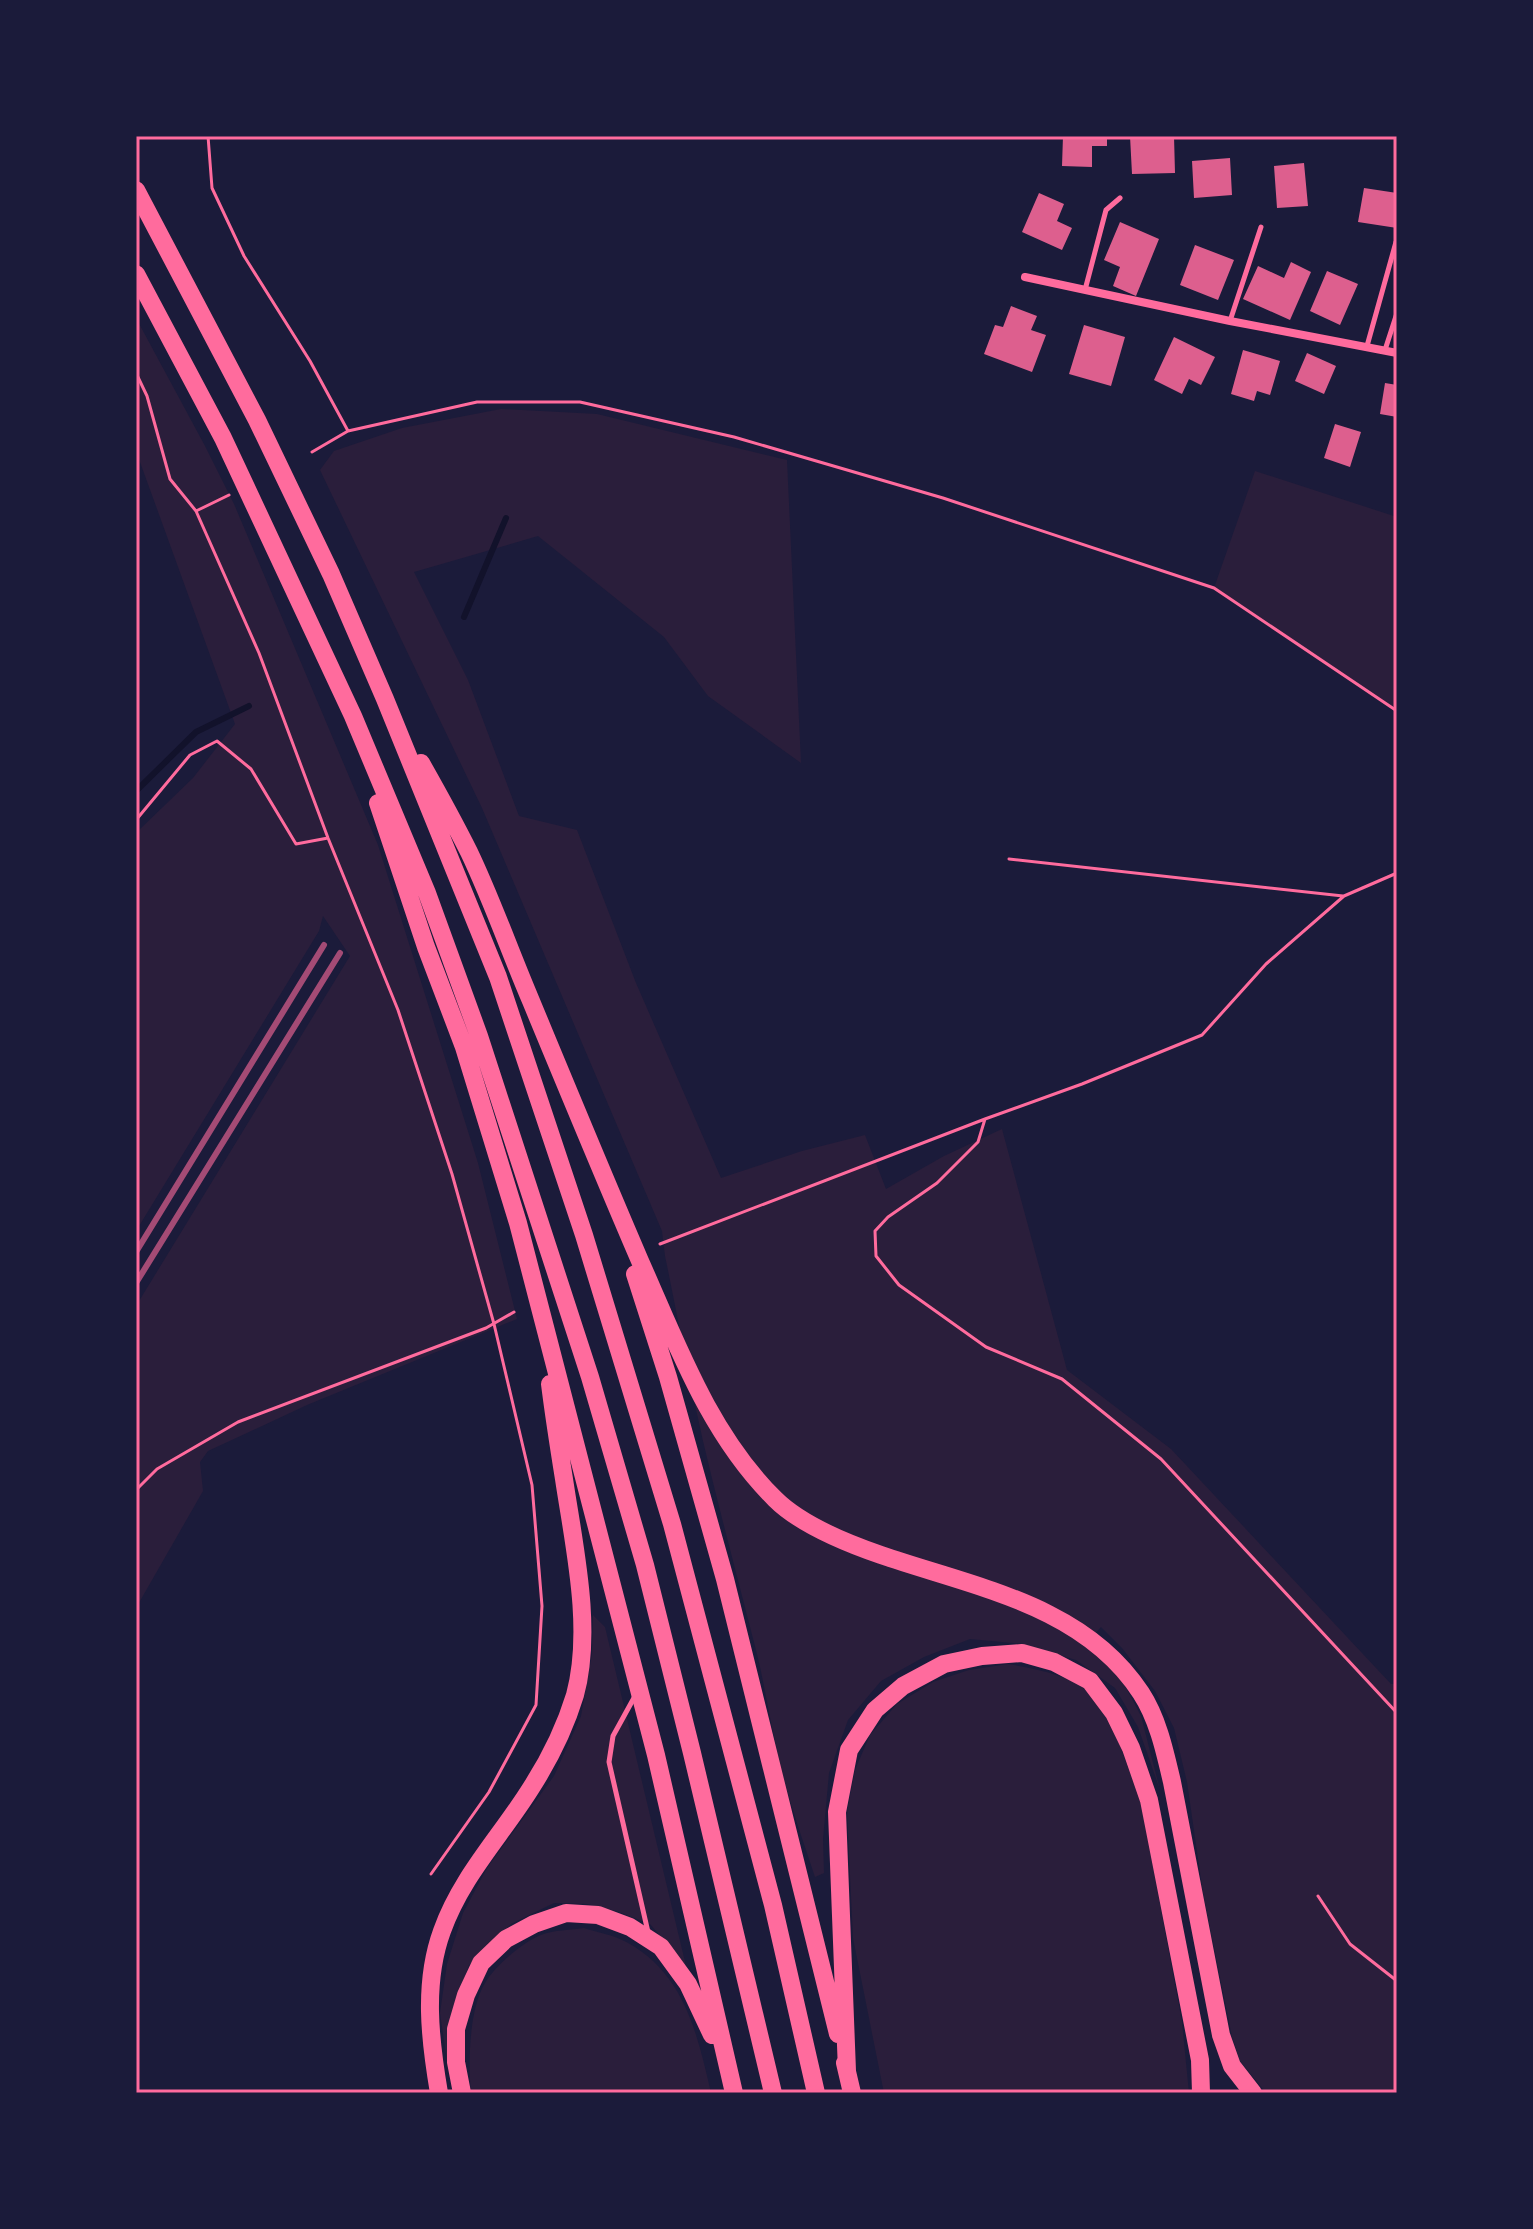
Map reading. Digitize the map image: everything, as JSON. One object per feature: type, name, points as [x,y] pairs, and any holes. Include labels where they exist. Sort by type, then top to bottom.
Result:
[{"type":"highway","points":[[136,190],[264,433],[331,574],[498,977],[584,1235],[676,1539],[773,1905],[816,2093]]},
{"type":"highway","points":[[136,274],[228,449],[353,716],[427,893],[469,1007],[590,1377],[648,1579],[773,2093]]},
{"type":"highway","points":[[385,699],[470,855],[685,1363],[717,1424],[749,1472],[779,1503],[817,1528],[856,1546],[1052,1614],[1086,1635],[1119,1663],[1143,1695],[1163,1741],[1221,2035],[1232,2066],[1253,2093]]},
{"type":"highway","points":[[353,716],[373,788],[426,947],[464,1047],[518,1223],[639,1688],[734,2093]]},
{"type":"highway","points":[[608,1187],[668,1377],[725,1579],[852,2093]]},
{"type":"highway","points":[[439,2093],[430,2031],[430,1999],[433,1965],[441,1933],[471,1873],[531,1789],[548,1758],[575,1695],[581,1663],[582,1617],[574,1541],[543,1317]]},
{"type":"highway","points":[[847,2071],[837,1812],[849,1750],[875,1710],[903,1686],[944,1664],[982,1656],[1022,1653],[1054,1662],[1090,1681],[1114,1713],[1131,1748],[1152,1816],[1200,2060],[1201,2093]]},
{"type":"highway","points":[[462,2093],[456,2062],[456,2029],[466,1995],[481,1963],[506,1939],[534,1924],[566,1913],[598,1915],[630,1927],[661,1947],[688,1984],[705,2018],[734,2093]]},
{"type":"street","points":[[1025,277],[1397,353]]},
{"type":"lane","points":[[1085,290],[1106,210],[1120,198]]},
{"type":"lane","points":[[1230,321],[1261,227]]},
{"type":"lane","points":[[1367,346],[1396,242]]},
{"type":"lane","points":[[1385,350],[1397,313]]},
{"type":"lane","points":[[639,1688],[613,1736],[609,1762],[650,1940]]},
{"type":"path","points":[[208,136],[212,188],[244,256],[310,361],[348,431]]},
{"type":"path","points":[[136,373],[147,396],[170,479],[196,511],[259,653],[328,838],[398,1010],[452,1174],[494,1324],[532,1485],[542,1606],[536,1705],[489,1792],[431,1874]]},
{"type":"path","points":[[312,452],[348,431],[477,402],[580,402],[734,437],[943,498],[1214,588],[1397,711]]},
{"type":"path","points":[[196,511],[230,495]]},
{"type":"path","points":[[136,820],[190,755],[217,741],[251,769],[296,844],[328,838]]},
{"type":"path","points":[[1009,859],[1344,896]]},
{"type":"path","points":[[660,1244],[1082,1084],[1202,1035],[1266,964],[1344,896],[1397,873]]},
{"type":"path","points":[[985,1119],[978,1142],[937,1183],[888,1217],[875,1231],[876,1256],[899,1285],[986,1347],[1062,1379],[1161,1459],[1397,1713]]},
{"type":"path","points":[[136,1490],[157,1469],[238,1422],[494,1324],[514,1312]]},
{"type":"path","points":[[1318,1896],[1350,1944],[1397,1981]]},
{"type":"shaded area","points":[[136,318],[234,504],[378,845],[478,1163],[517,1319],[307,1405],[208,1451],[200,1462],[203,1491],[136,1608],[136,1306],[350,956],[323,916],[319,931],[136,1231],[136,833],[193,778],[235,724],[136,451]]},
{"type":"shaded area","points":[[501,409],[597,414],[787,460],[801,763],[708,696],[664,637],[538,536],[414,572],[468,680],[519,816],[577,830],[636,983],[721,1178],[802,1151],[865,1135],[886,1189],[944,1156],[1002,1129],[1067,1370],[1171,1449],[1391,1684],[1397,1684],[1397,2093],[1266,2093],[1240,2061],[1232,2037],[1203,1893],[1187,1782],[1174,1728],[1155,1691],[1122,1648],[1101,1627],[1087,1643],[1122,1680],[1141,1716],[1160,1790],[1138,1727],[1115,1688],[1076,1660],[1023,1644],[970,1639],[924,1657],[881,1681],[848,1720],[829,1773],[823,1839],[824,1873],[815,1877],[782,1771],[757,1654],[703,1441],[662,1231],[482,808],[320,470],[334,451],[402,428]]},
{"type":"shaded area","points":[[1255,471],[1397,517],[1397,711],[1214,588]]},
{"type":"shaded area","points":[[593,1615],[605,1627],[686,1966],[650,1924],[587,1904],[554,1903],[511,1924],[469,1965],[447,2027],[448,2068],[440,2013],[447,1964],[463,1913],[487,1868],[554,1776],[581,1716],[592,1654]]},
{"type":"shaded area","points":[[1008,1664],[1058,1675],[1084,1688],[1100,1707],[1120,1746],[1139,1792],[1182,2022],[1189,2093],[884,2093],[853,1938],[847,1812],[855,1770],[870,1735],[897,1704],[933,1682],[969,1670]]},
{"type":"shaded area","points":[[584,1928],[616,1937],[641,1951],[673,1984],[693,2025],[711,2093],[471,2093],[473,2021],[480,1994],[489,1977],[510,1955],[534,1938],[551,1932]]},
{"type":"building","points":[[1063,136],[1107,136],[1107,146],[1092,146],[1092,167],[1062,166]]},
{"type":"building","points":[[1130,136],[1174,136],[1175,173],[1132,174]]},
{"type":"building","points":[[1230,158],[1232,195],[1194,198],[1192,161]]},
{"type":"building","points":[[1304,163],[1308,206],[1277,208],[1274,166]]},
{"type":"building","points":[[1364,188],[1397,193],[1397,228],[1358,222]]},
{"type":"building","points":[[1039,193],[1064,204],[1057,221],[1072,228],[1062,250],[1022,232]]},
{"type":"building","points":[[1120,222],[1159,239],[1136,296],[1113,286],[1120,267],[1104,260]]},
{"type":"building","points":[[1195,245],[1234,260],[1218,300],[1180,285]]},
{"type":"building","points":[[1291,262],[1311,272],[1290,320],[1243,299],[1258,266],[1284,278]]},
{"type":"building","points":[[1327,271],[1358,284],[1340,325],[1310,311]]},
{"type":"building","points":[[1011,306],[1037,316],[1031,330],[1046,335],[1032,372],[984,354],[995,325],[1003,327]]},
{"type":"building","points":[[1084,325],[1125,337],[1111,386],[1069,374]]},
{"type":"building","points":[[1174,337],[1215,357],[1201,385],[1189,379],[1182,394],[1154,380]]},
{"type":"building","points":[[1243,350],[1280,361],[1270,395],[1257,391],[1254,401],[1231,394]]},
{"type":"building","points":[[1307,353],[1336,366],[1324,394],[1295,381]]},
{"type":"building","points":[[1385,383],[1397,385],[1397,417],[1380,414]]},
{"type":"building","points":[[1335,424],[1361,432],[1350,467],[1324,458]]},
{"type":"waterway","points":[[464,617],[506,518]]},
{"type":"waterway","points":[[136,791],[196,732],[249,706]]},
{"type":"railway","points":[[136,1252],[324,945]]},
{"type":"railway","points":[[136,1283],[340,953]]}]
